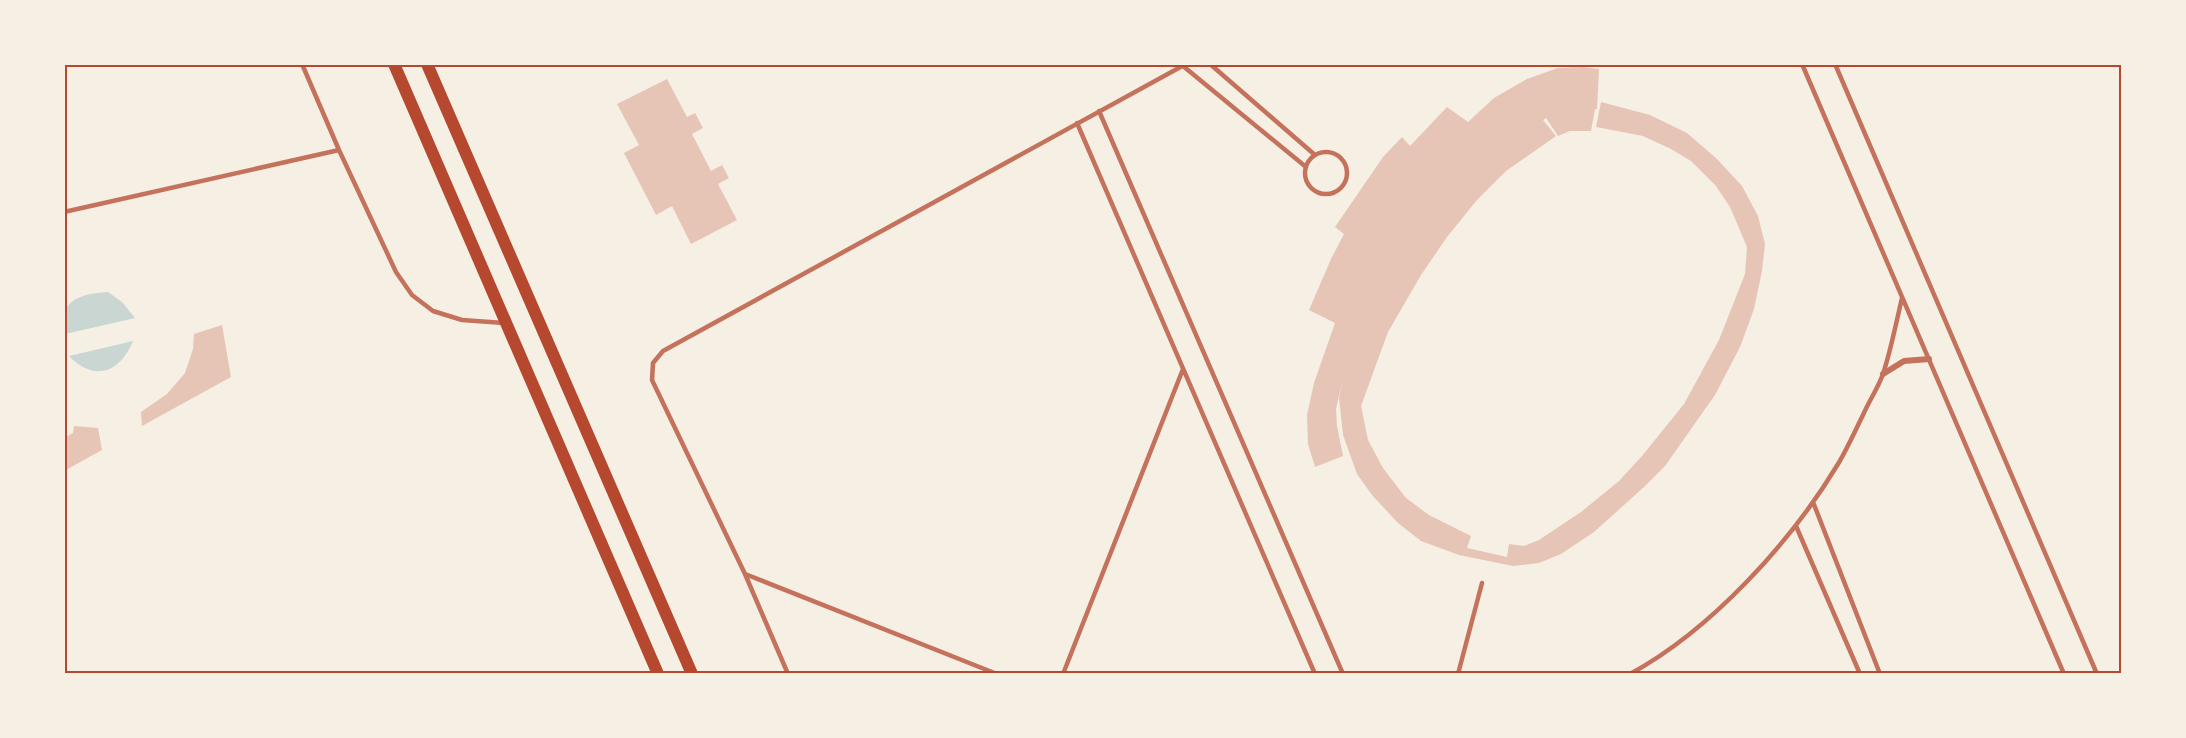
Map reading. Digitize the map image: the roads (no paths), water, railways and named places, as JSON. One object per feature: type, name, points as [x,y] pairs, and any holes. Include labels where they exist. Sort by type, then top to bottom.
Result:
[{"type":"main road","points":[[394,64],[658,674]]},
{"type":"main road","points":[[427,64],[692,674]]},
{"type":"street","points":[[1883,374],[1905,361],[1929,359]]},
{"type":"lane","points":[[302,64],[396,272],[412,295],[433,311],[462,320],[507,323]]},
{"type":"lane","points":[[1210,64],[1316,155]]},
{"type":"lane","points":[[1802,64],[2064,674]]},
{"type":"lane","points":[[1835,64],[2097,674]]},
{"type":"lane","points":[[788,674],[744,574],[652,380],[653,363],[663,351],[1184,65],[1306,167]]},
{"type":"lane","points":[[1100,111],[1343,674]]},
{"type":"lane","points":[[1077,123],[1315,674]]},
{"type":"lane","points":[[64,212],[339,150]]},
{"type":"lane","points":[[1323,152],[1339,157],[1346,171],[1345,179],[1342,186],[1328,194],[1312,189],[1305,175],[1306,167],[1309,160],[1323,152]]},
{"type":"lane","points":[[1630,674],[1704,622],[1757,570],[1796,526],[1839,462],[1883,374],[1902,298]]},
{"type":"lane","points":[[1063,674],[1183,369]]},
{"type":"lane","points":[[1813,502],[1880,674]]},
{"type":"lane","points":[[1796,526],[1860,674]]},
{"type":"lane","points":[[744,574],[997,674]]},
{"type":"lane","points":[[1458,674],[1482,583]]}]
